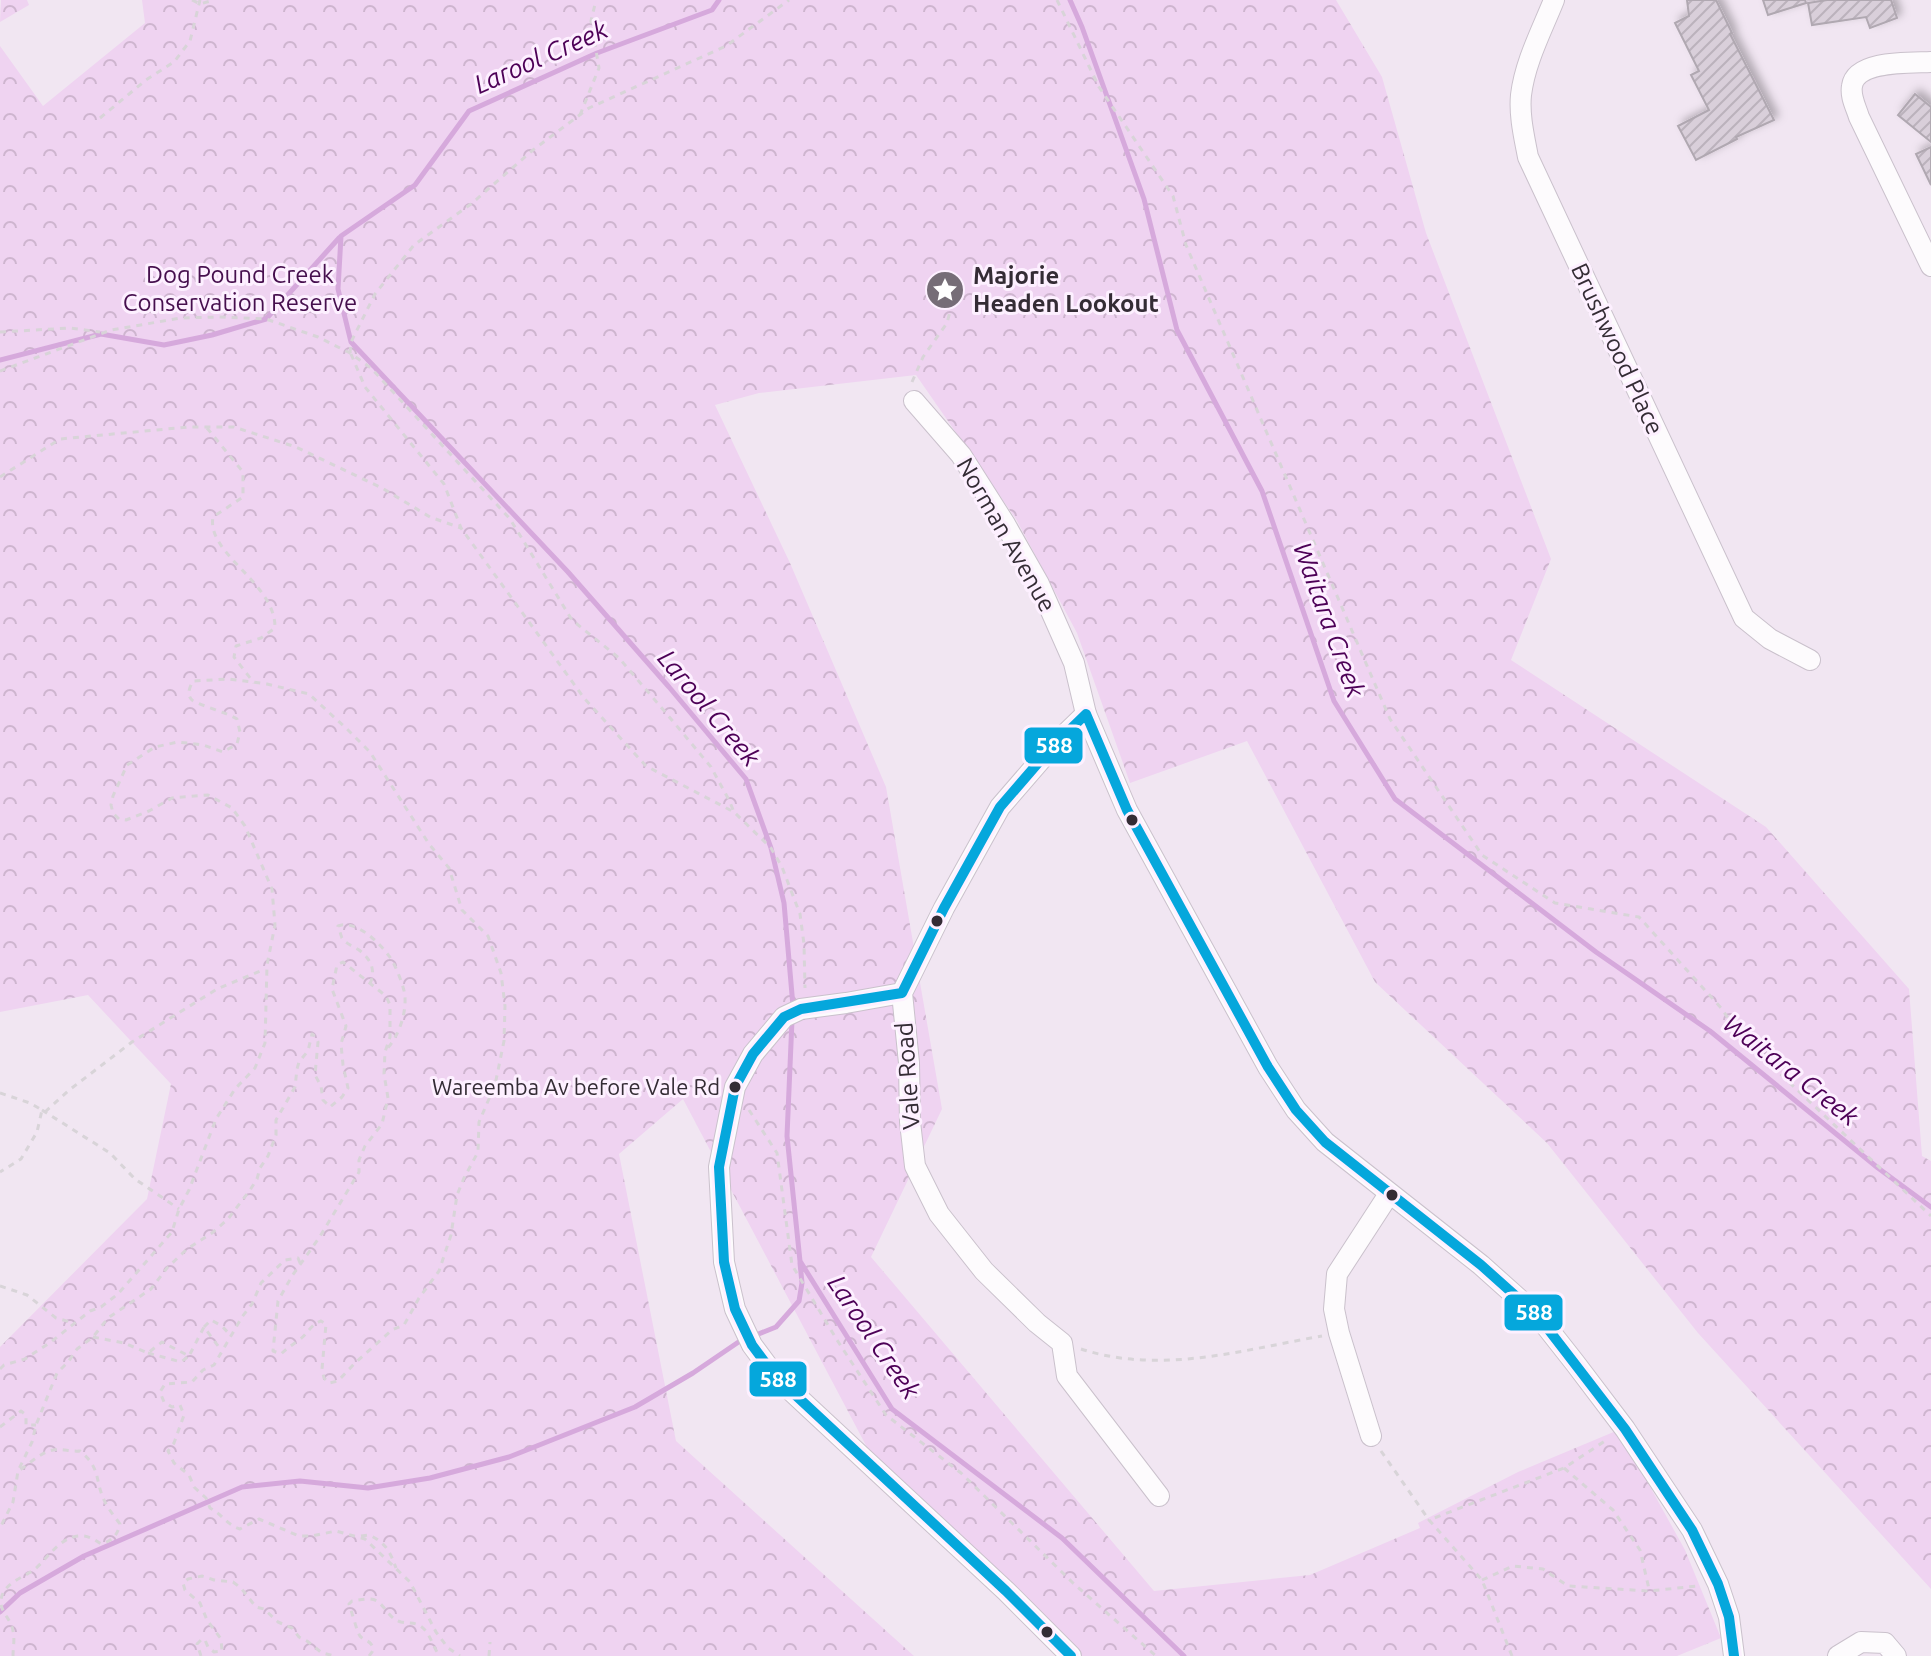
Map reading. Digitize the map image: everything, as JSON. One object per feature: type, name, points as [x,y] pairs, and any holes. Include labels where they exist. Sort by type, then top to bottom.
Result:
[{"type":"street","name":"Brushwood Place","points":[[1554,0],[1521,94],[1528,157],[1744,618],[1770,639],[1810,660]]},
{"type":"street","points":[[1931,62],[1867,69],[1857,75],[1852,86],[1852,99],[1931,266]]},
{"type":"street","name":"Norman Avenue","points":[[914,401],[961,455],[1039,584],[1074,663],[1086,714],[1127,810],[1268,1067],[1296,1110],[1325,1142],[1481,1265],[1538,1316],[1625,1429],[1692,1530],[1718,1584],[1729,1617],[1734,1656]]},
{"type":"street","name":"Vale Road","points":[[1086,714],[1051,748],[1000,807],[944,908],[902,993],[909,1063],[910,1122],[915,1166],[939,1214],[984,1271],[1062,1343],[1067,1376],[1159,1496]]},
{"type":"street","points":[[902,993],[803,1008],[784,1017],[753,1054],[735,1087],[719,1167],[724,1262],[735,1309],[752,1345],[775,1376],[1006,1591],[1071,1656]]},
{"type":"street","points":[[1371,1436],[1334,1309],[1337,1274],[1389,1194]]},
{"type":"street","points":[[1838,1656],[1861,1642],[1885,1643],[1896,1656]]},
{"type":"path","points":[[192,0],[214,0]]},
{"type":"path","points":[[580,115],[599,68],[591,21],[596,0]]},
{"type":"path","points":[[789,0],[726,46],[589,108],[533,150],[471,204],[414,245],[375,294],[351,342],[350,353],[365,387],[444,484],[461,528],[584,698],[646,766],[734,812],[771,848],[782,867],[800,914],[804,944],[803,1008]]},
{"type":"path","points":[[1057,0],[1099,87],[1173,196],[1186,245],[1390,719],[1482,855],[1555,903],[1639,917],[1722,1009],[1739,1035],[1931,1216]]},
{"type":"path","points":[[100,118],[146,80],[174,62],[190,41],[200,2]]},
{"type":"path","points":[[914,401],[912,383],[923,357],[947,323],[952,304],[945,290]]},
{"type":"path","points":[[0,371],[104,333],[181,318],[266,319],[318,337],[350,353],[371,368],[510,519],[572,620],[619,658],[666,713],[711,767],[734,812]]},
{"type":"path","points":[[0,332],[70,328],[104,333]]},
{"type":"path","points":[[0,477],[60,439],[188,427],[234,427],[296,447],[382,488],[430,517],[461,528]]},
{"type":"path","points":[[207,427],[243,472],[243,497],[213,517],[212,526],[222,546],[267,597],[275,620],[275,628],[261,638],[236,646],[234,657],[254,683]]},
{"type":"path","points":[[0,1369],[25,1359],[118,1294],[172,1232],[216,1119],[235,1089],[255,1068],[265,1043],[267,968],[275,925],[272,889],[245,826],[232,808],[208,795],[172,798],[149,811],[126,820],[119,819],[111,805],[127,765],[155,747],[178,742],[203,745],[223,752],[237,744],[240,732],[237,719],[193,701],[189,696],[193,681],[229,679],[309,694],[370,752],[429,844],[449,868],[462,910],[488,936],[501,973],[505,1006],[504,1041],[495,1085],[479,1122],[478,1152],[457,1195],[451,1235],[439,1271],[404,1325],[392,1330],[338,1381],[329,1383],[324,1378],[326,1324],[321,1321],[315,1322],[301,1339],[281,1354],[273,1351],[278,1301],[359,1172],[359,1160],[365,1146],[382,1124],[388,1098],[384,1074],[385,1052],[390,1037],[390,1005],[386,996],[343,962],[337,965],[332,989],[346,1026],[341,1044],[348,1088],[330,1107],[323,1100],[315,1075],[318,1042],[312,1034],[308,1051],[299,1062],[295,1087],[276,1120],[276,1135],[268,1156],[250,1190],[228,1219],[187,1249],[151,1289],[108,1318],[57,1373],[18,1471],[13,1502],[0,1528]]},
{"type":"path","points":[[370,984],[374,975],[370,960],[346,943],[338,926],[354,924],[391,958],[405,996],[396,1039],[385,1052]]},
{"type":"path","points":[[0,1172],[21,1159],[37,1132],[44,1111],[132,1042],[217,989],[267,968]]},
{"type":"path","points":[[735,1087],[777,1153],[792,1265],[886,1415],[961,1473],[1073,1583],[1156,1656]]},
{"type":"path","points":[[0,1093],[30,1103],[110,1153],[135,1179],[179,1209]]},
{"type":"path","points":[[301,1265],[298,1258],[285,1260],[261,1283],[252,1304],[214,1365],[203,1370],[192,1382],[165,1384],[160,1392],[164,1402],[172,1407],[180,1405],[184,1415],[168,1451],[174,1463],[189,1475],[194,1487],[206,1498],[210,1508],[222,1514],[230,1526],[240,1529],[259,1519],[299,1536],[336,1531],[365,1539],[410,1582],[436,1632],[448,1648],[460,1656]]},
{"type":"path","points":[[0,1286],[27,1295],[62,1321],[75,1323]]},
{"type":"path","points":[[93,1337],[124,1343],[181,1362],[189,1356],[211,1320],[231,1336]]},
{"type":"path","points":[[204,1327],[221,1350]]},
{"type":"path","points":[[1099,1355],[1155,1361],[1184,1360],[1300,1340]]},
{"type":"path","points":[[148,1353],[162,1342],[189,1356]]},
{"type":"path","points":[[0,1427],[21,1411],[26,1415],[26,1425],[36,1425]]},
{"type":"path","points":[[1429,1520],[1564,1468],[1625,1429]]},
{"type":"path","points":[[1371,1436],[1429,1520],[1482,1580],[1512,1656]]},
{"type":"path","points":[[13,1656],[13,1630],[1,1605],[3,1594],[10,1584],[36,1568],[54,1548],[68,1539],[88,1536],[101,1544],[111,1541],[118,1534],[120,1524],[104,1501],[91,1460],[80,1451],[69,1453],[56,1449],[39,1455],[34,1462],[18,1471]]},
{"type":"path","points":[[1564,1468],[1613,1510],[1640,1550],[1649,1591]]},
{"type":"path","points":[[358,1537],[369,1535],[381,1540],[396,1568]]},
{"type":"path","points":[[1482,1580],[1513,1566],[1543,1569],[1568,1586],[1649,1591],[1718,1584]]},
{"type":"path","points":[[201,1656],[197,1644],[202,1639],[214,1652],[222,1651],[221,1639],[207,1620],[200,1603],[185,1590],[183,1583],[202,1576],[233,1582],[256,1607],[292,1628],[299,1637],[322,1653],[335,1656]]},
{"type":"path","points":[[369,1656],[373,1649],[358,1633],[349,1604],[352,1601],[376,1601],[391,1617],[401,1622],[413,1622],[423,1628],[440,1656]]},
{"type":"path","points":[[489,1656],[490,1642]]},
{"type":"green space","points":[[1,0],[27,0],[29,5],[0,22]]},
{"type":"green space","name":"Dog Pound Creek Conservation Reserve","points":[[142,0],[1336,0],[1382,77],[1426,233],[1551,559],[1511,660],[1766,827],[1909,989],[1922,1156],[1931,1161],[1931,1589],[1698,1333],[1547,1143],[1375,982],[1247,741],[1130,783],[1077,633],[1016,519],[916,375],[759,393],[715,405],[790,563],[886,787],[942,1109],[871,1257],[1154,1591],[1310,1575],[1420,1528],[1418,1523],[1518,1472],[1616,1431],[1685,1550],[1721,1638],[1677,1656],[1056,1656],[889,1489],[683,1099],[619,1154],[676,1441],[914,1656],[0,1656],[0,1347],[147,1199],[171,1084],[88,995],[0,1012],[0,46],[43,106],[145,23]]},
{"type":"building","points":[[1687,0],[1716,0],[1774,120],[1696,160],[1678,126],[1709,110],[1691,75],[1699,71],[1675,23],[1689,16]]},
{"type":"building","points":[[1763,0],[1805,0],[1806,3],[1768,15]]},
{"type":"building","points":[[1891,0],[1897,18],[1870,28],[1866,17],[1812,25],[1808,3]]},
{"type":"building","points":[[1915,94],[1931,107],[1931,142],[1898,115]]},
{"type":"building","points":[[1931,147],[1931,185],[1916,154]]},
{"type":"waterway","name":"Larool Creek","points":[[719,0],[712,10],[597,53],[469,111],[415,185],[341,236],[338,289],[351,342],[568,572],[746,779],[771,848],[784,903],[793,1006]]},
{"type":"waterway","name":"Waitara Creek","points":[[1070,0],[1144,199],[1177,330],[1262,491],[1334,701],[1395,799],[1596,952],[1710,1031],[1878,1168],[1931,1207]]},
{"type":"waterway","points":[[0,360],[101,334],[164,345],[266,319],[339,238]]},
{"type":"waterway","name":"Larool Creek","points":[[792,1020],[787,1136],[800,1261],[892,1409],[1062,1538],[1184,1656]]},
{"type":"waterway","points":[[756,1335],[776,1327],[799,1301],[802,1283],[800,1263]]},
{"type":"waterway","points":[[0,1612],[20,1593],[84,1556],[242,1487],[300,1481],[368,1488],[430,1478],[509,1457],[635,1407],[740,1341]]},
{"type":"transit line","name":"588","points":[[1071,1656],[1006,1591],[775,1376],[752,1345],[735,1309],[724,1262],[719,1167],[735,1087],[753,1054],[784,1017],[801,1009],[902,993],[944,908],[1000,807],[1051,748],[1086,714],[1127,810],[1268,1067],[1296,1110],[1325,1142],[1481,1265],[1538,1316],[1625,1429],[1692,1530],[1718,1584],[1729,1617],[1734,1656]]},
{"type":"place","name":"Majorie Headen Lookout","points":[[945,290]]},
{"type":"place","name":"Wareemba Av before Vale Rd","points":[[735,1087]]}]
